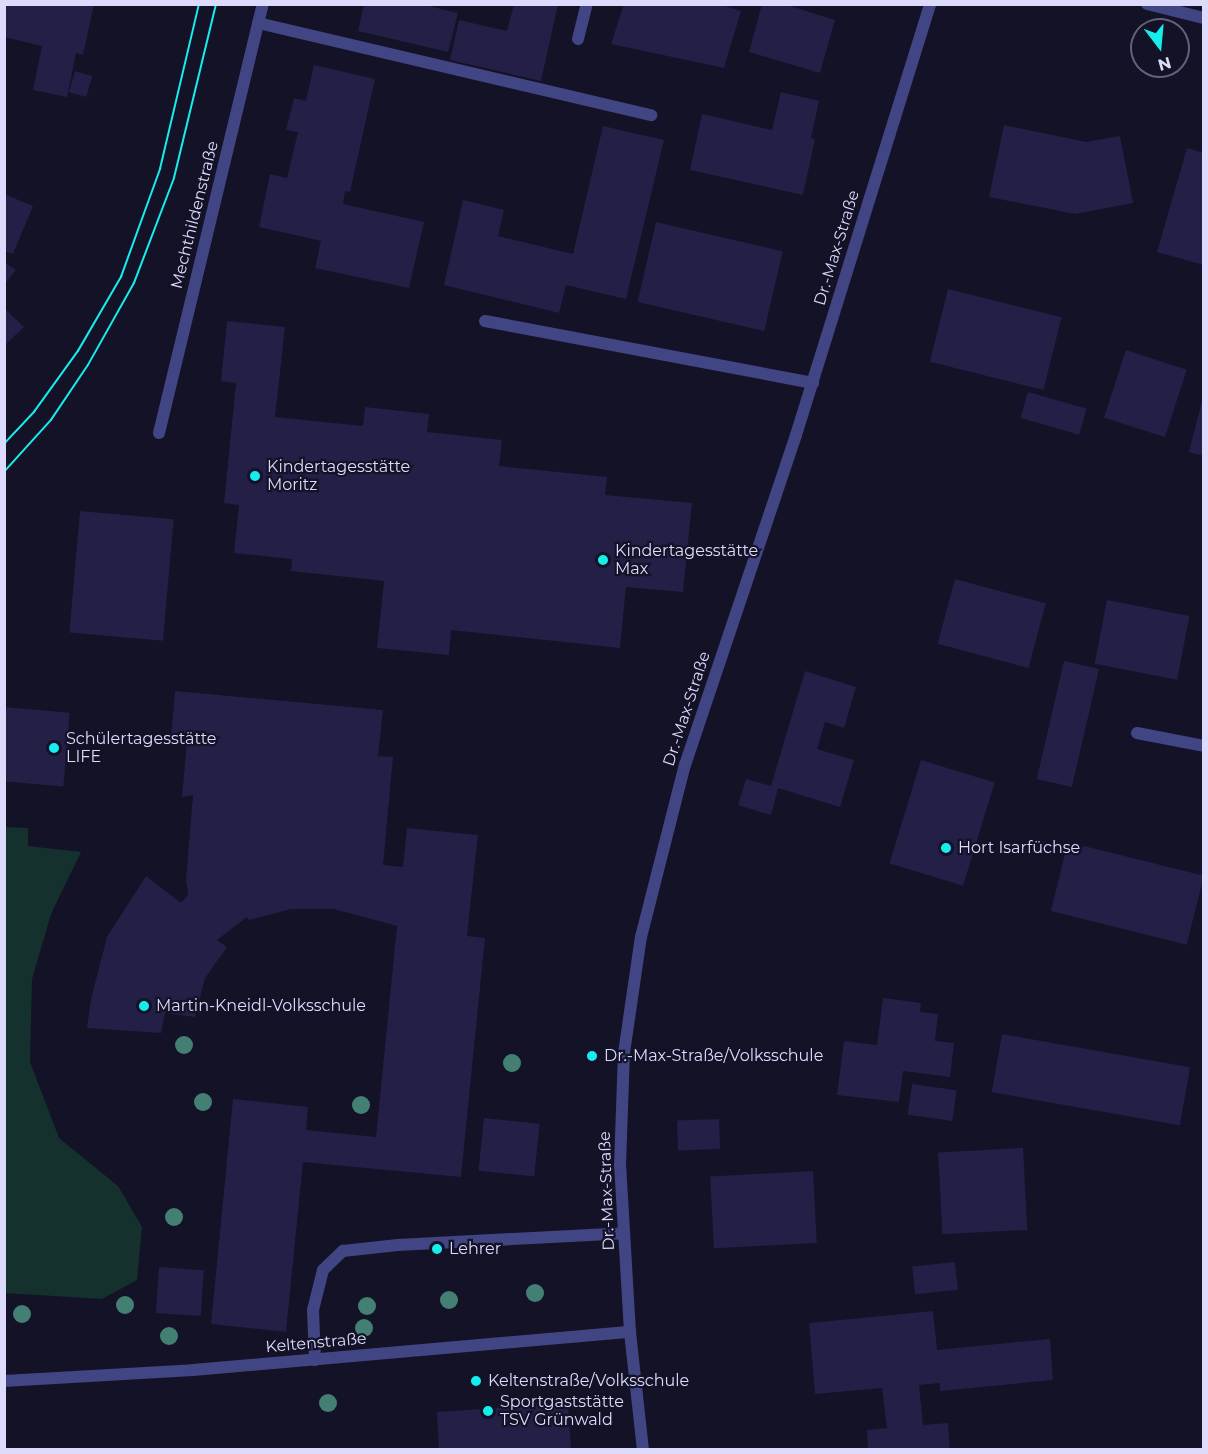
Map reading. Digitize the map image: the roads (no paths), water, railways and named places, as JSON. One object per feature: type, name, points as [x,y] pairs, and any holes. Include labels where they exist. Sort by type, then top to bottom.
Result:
[{"type":"street","name":"Mechthildenstraße","points":[[159,433],[263,4]]},
{"type":"street","points":[[578,39],[587,4]]},
{"type":"street","name":"Dr.-Max-Straße","points":[[643,1449],[630,1332],[620,1166],[624,1053],[641,937],[685,765],[813,383],[930,4]]},
{"type":"street","points":[[1147,4],[1203,18]]},
{"type":"street","points":[[258,23],[651,115]]},
{"type":"street","points":[[485,321],[813,383]]},
{"type":"street","points":[[1137,733],[1203,746]]},
{"type":"street","points":[[315,1360],[313,1310],[323,1270],[343,1251],[398,1245],[624,1233]]},
{"type":"street","name":"Keltenstraße","points":[[4,1381],[315,1360],[630,1332]]},
{"type":"tram line","points":[[4,444],[34,412],[78,351],[121,277],[160,169],[199,4]]},
{"type":"tram line","points":[[4,472],[51,420],[88,365],[134,283],[174,178],[216,4]]},
{"type":"place","name":"Kindertagesstätte Moritz","points":[[255,476]]},
{"type":"place","name":"Kindertagesstätte Max","points":[[603,560]]},
{"type":"place","name":"Schülertagesstätte LIFE","points":[[54,748]]},
{"type":"place","name":"Hort Isarfüchse","points":[[946,848]]},
{"type":"place","name":"Martin-Kneidl-Volksschule","points":[[144,1006]]},
{"type":"place","name":"Dr.-Max-Straße/Volksschule","points":[[592,1056]]},
{"type":"place","name":"Lehrer","points":[[437,1249]]},
{"type":"place","name":"Keltenstraße/Volksschule","points":[[476,1381]]},
{"type":"place","name":"Sportgaststätte TSV Grünwald","points":[[488,1411]]}]
